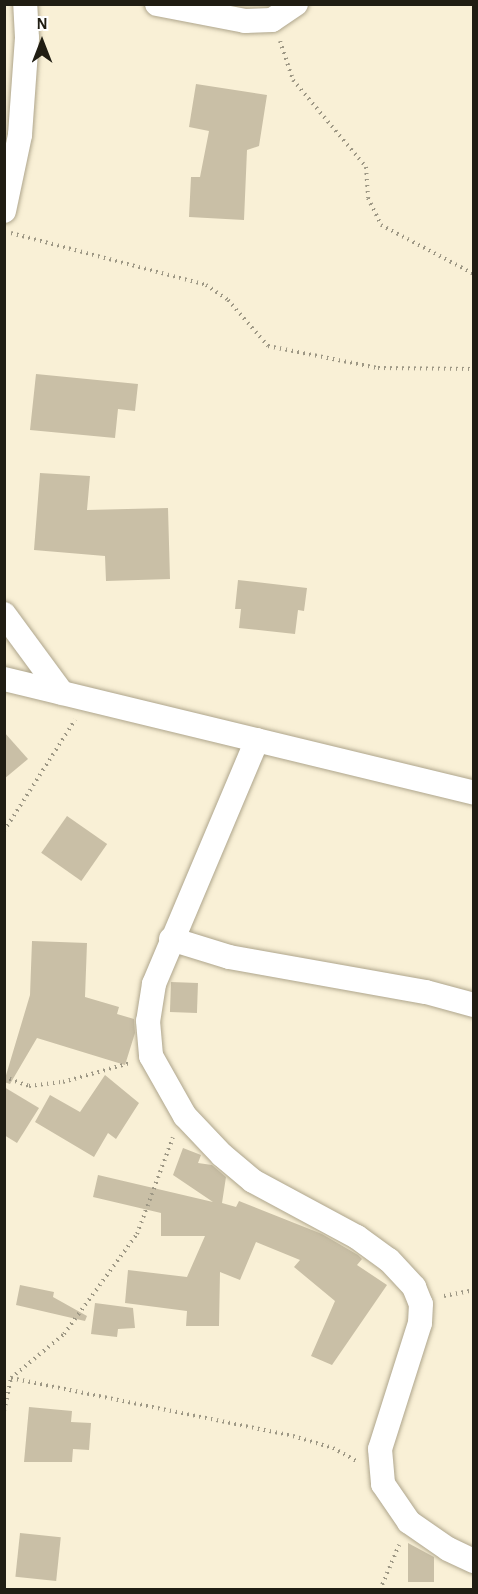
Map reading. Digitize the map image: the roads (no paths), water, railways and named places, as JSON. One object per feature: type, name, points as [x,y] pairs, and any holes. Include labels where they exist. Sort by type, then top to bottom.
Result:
[{"type":"street","points":[[4,211],[20,135],[27,38],[25,4]]},
{"type":"street","points":[[157,4],[205,16],[272,20],[296,4]]},
{"type":"street","points":[[4,614],[62,693]]},
{"type":"street","points":[[4,679],[474,793]]},
{"type":"street","points":[[257,740],[171,939],[154,984],[148,1021],[151,1056],[185,1116],[253,1181],[349,1232],[389,1260],[414,1287],[421,1304],[420,1323],[380,1449],[383,1484],[409,1522],[448,1550],[474,1561]]},
{"type":"street","points":[[171,939],[229,957],[426,992],[474,1005]]}]
